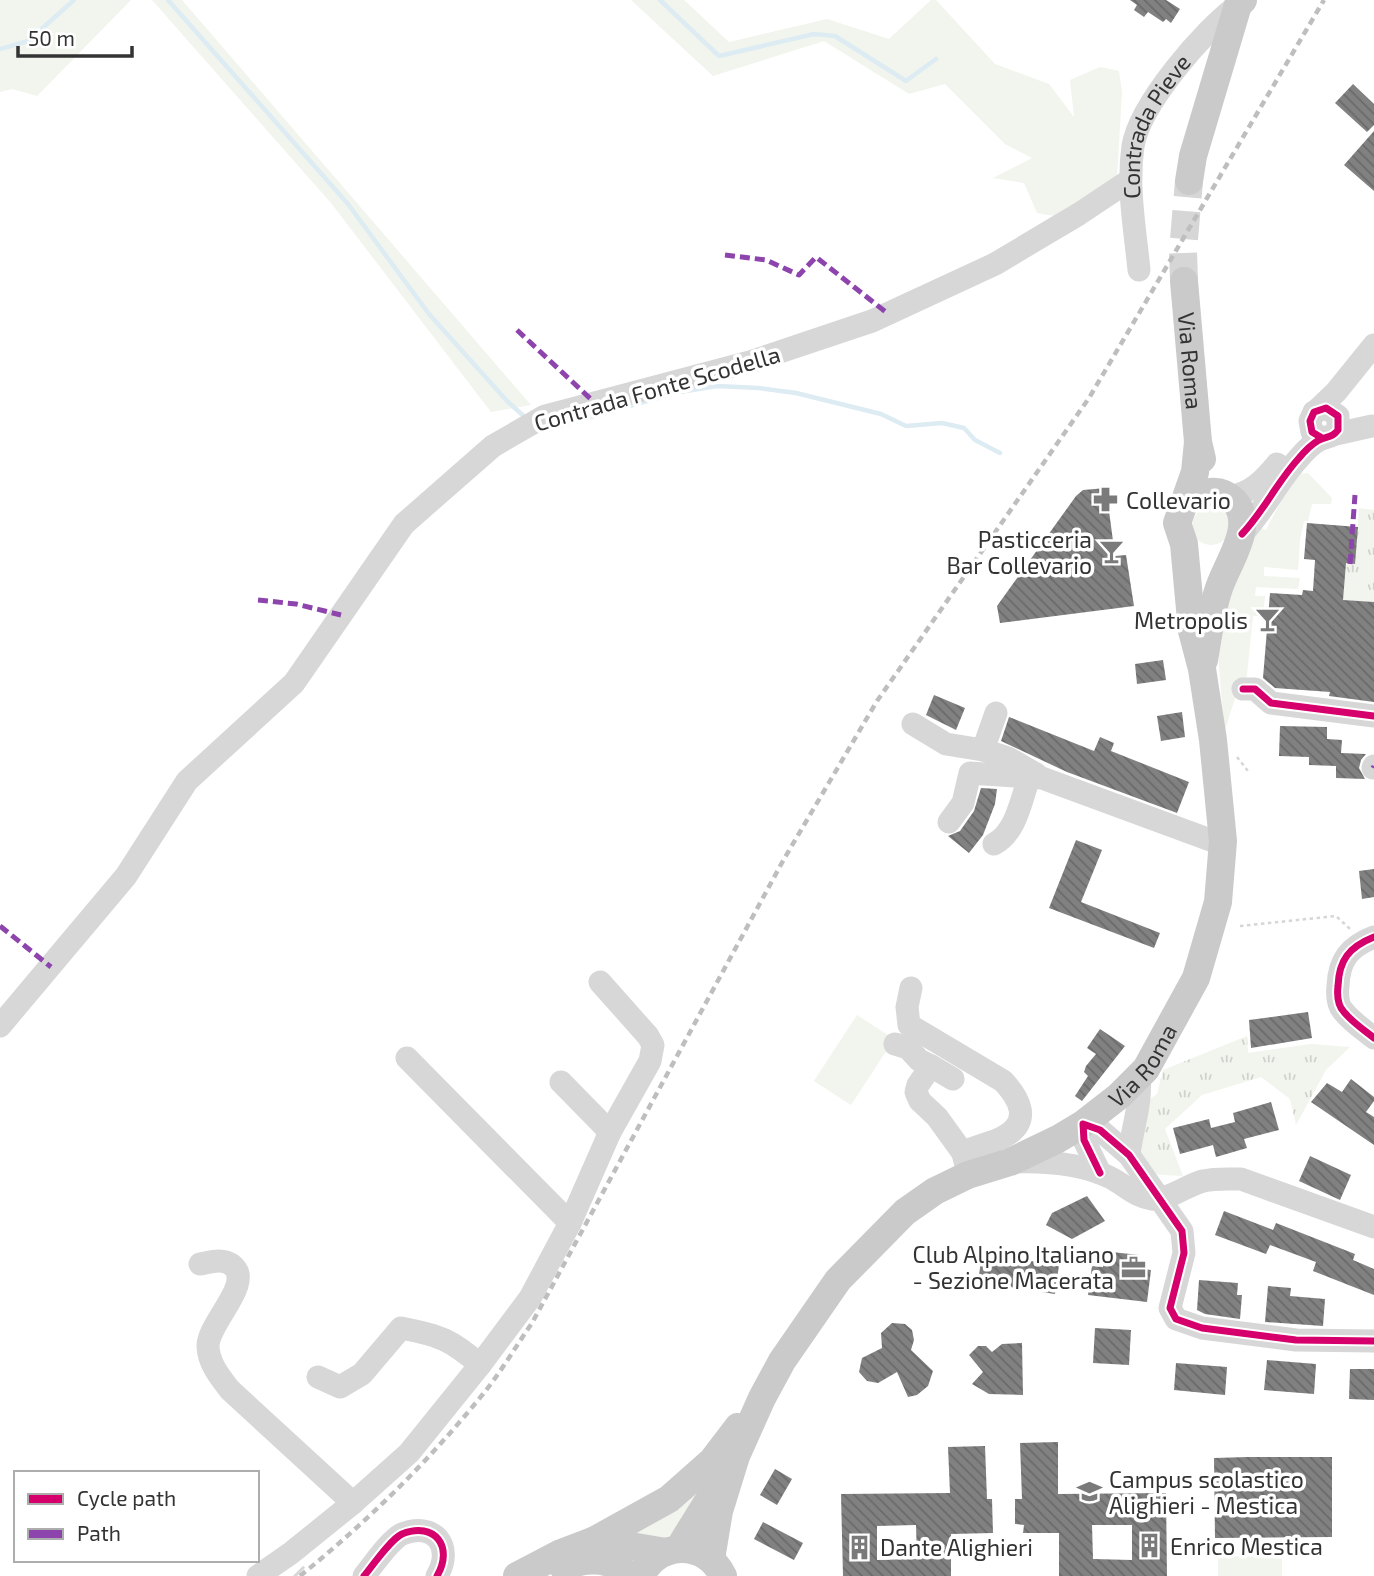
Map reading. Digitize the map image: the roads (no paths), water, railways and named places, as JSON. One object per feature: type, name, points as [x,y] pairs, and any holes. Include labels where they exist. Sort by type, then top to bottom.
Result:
[{"type":"main road","name":"Contrada Pieve","points":[[1188,181],[1240,3]]},
{"type":"main road","name":"Via Roma","points":[[1184,281],[1198,442],[1205,472],[1222,494],[1242,513],[1240,538],[1217,593],[1202,669]]},
{"type":"main road","name":"Via Roma","points":[[717,1567],[719,1511],[736,1456],[782,1361],[838,1280],[905,1212],[966,1164],[1010,1162],[1083,1124],[1139,1076],[1176,1017],[1196,978],[1217,902],[1223,841],[1215,752],[1202,669],[1192,631],[1184,544],[1177,523],[1195,472],[1198,442]]},
{"type":"main road","points":[[1182,506],[1201,492],[1222,494]]},
{"type":"main road","points":[[1184,544],[1198,555],[1215,557],[1227,553],[1240,538]]},
{"type":"main road","points":[[517,1576],[561,1553],[594,1540],[669,1499],[712,1461],[762,1398]]},
{"type":"main road","name":"Via Roma","points":[[641,1576],[648,1564],[672,1550],[736,1456]]},
{"type":"main road","points":[[594,1540],[672,1550]]},
{"type":"main road","name":"Via Roma","points":[[672,1550],[696,1550],[717,1567]]},
{"type":"main road","points":[[545,1576],[580,1561],[596,1559],[619,1566],[629,1576]]},
{"type":"street","name":"Contrada Pieve","points":[[1139,270],[1130,180],[1134,144],[1142,119],[1182,62],[1221,18],[1240,3]]},
{"type":"street","name":"Contrada Fonte Scodella","points":[[0,1026],[126,876],[187,780],[294,683],[404,524],[493,446],[545,416],[753,361],[872,321],[995,264],[1130,180]]},
{"type":"street","points":[[1240,538],[1328,418],[1374,345]]},
{"type":"street","points":[[1328,418],[1373,426]]},
{"type":"street","points":[[1222,494],[1239,495],[1260,484],[1328,418]]},
{"type":"street","points":[[1243,689],[1255,689],[1271,703],[1374,716]]},
{"type":"street","points":[[983,750],[996,713]]},
{"type":"street","points":[[914,724],[946,744],[983,750],[1008,758],[1036,778]]},
{"type":"street","points":[[949,822],[963,803],[970,773],[1036,778],[1213,841],[1223,841]]},
{"type":"street","points":[[995,844],[1002,840],[1010,829],[1036,778]]},
{"type":"street","points":[[1368,939],[1349,953],[1339,967],[1337,996],[1342,1011],[1374,1038]]},
{"type":"street","points":[[258,1576],[293,1563],[353,1503],[409,1453],[530,1298],[570,1223],[610,1132],[650,1061],[653,1045],[600,982]]},
{"type":"street","points":[[911,988],[907,1007],[909,1025],[1003,1081],[1015,1093],[1020,1107],[1021,1115],[1017,1126],[966,1164],[937,1117],[920,1101],[916,1092],[930,1066]]},
{"type":"street","points":[[895,1044],[902,1045],[919,1060],[953,1079]]},
{"type":"street","points":[[407,1058],[570,1223]]},
{"type":"street","points":[[1129,1155],[1141,1096],[1139,1076]]},
{"type":"street","points":[[561,1082],[610,1132]]},
{"type":"street","points":[[1100,1173],[1084,1140],[1083,1124],[1100,1130],[1129,1155],[1182,1231],[1184,1253],[1170,1308],[1176,1319],[1202,1328],[1296,1340],[1374,1341]]},
{"type":"street","points":[[1010,1162],[1072,1166],[1100,1173],[1140,1197],[1161,1199],[1202,1181],[1219,1178],[1241,1179],[1374,1227]]},
{"type":"street","points":[[200,1264],[216,1260],[224,1262],[238,1272],[240,1280],[209,1334],[208,1348],[215,1371],[230,1390],[353,1503]]},
{"type":"street","points":[[318,1377],[340,1387],[362,1374],[401,1328],[428,1333],[457,1345],[480,1365]]},
{"type":"street","points":[[364,1576],[400,1535],[422,1530],[435,1535],[443,1544],[445,1559],[437,1576]]},
{"type":"waterway","points":[[0,49],[28,41],[74,0]]},
{"type":"waterway","points":[[168,0],[348,204],[429,314],[507,401],[527,419]]},
{"type":"waterway","points":[[660,0],[719,56],[814,34],[835,36],[906,81],[936,59]]},
{"type":"waterway","points":[[680,392],[717,386],[796,393],[881,414],[906,426],[942,423],[964,428],[975,440],[1000,453]]},
{"type":"waterway","points":[[539,429],[542,431],[668,395]]},
{"type":"tunnel","points":[[1184,281],[1183,251],[1189,181]]},
{"type":"railway","points":[[300,1576],[350,1534],[419,1467],[490,1386],[532,1323],[784,859],[877,701],[1089,398],[1324,0]]},
{"type":"place","name":"Collevario","points":[[1106,500]]},
{"type":"place","name":"Pasticceria Bar Collevario","points":[[1112,552]]},
{"type":"place","name":"Metropolis","points":[[1268,620]]},
{"type":"place","name":"Club Alpino Italiano - Sezione Macerata","points":[[1134,1267]]},
{"type":"place","name":"Campus scolastico Alighieri - Mestica","points":[[1089,1492]]},
{"type":"place","name":"Enrico Mestica","points":[[1150,1546]]},
{"type":"place","name":"Dante Alighieri","points":[[860,1547]]}]
